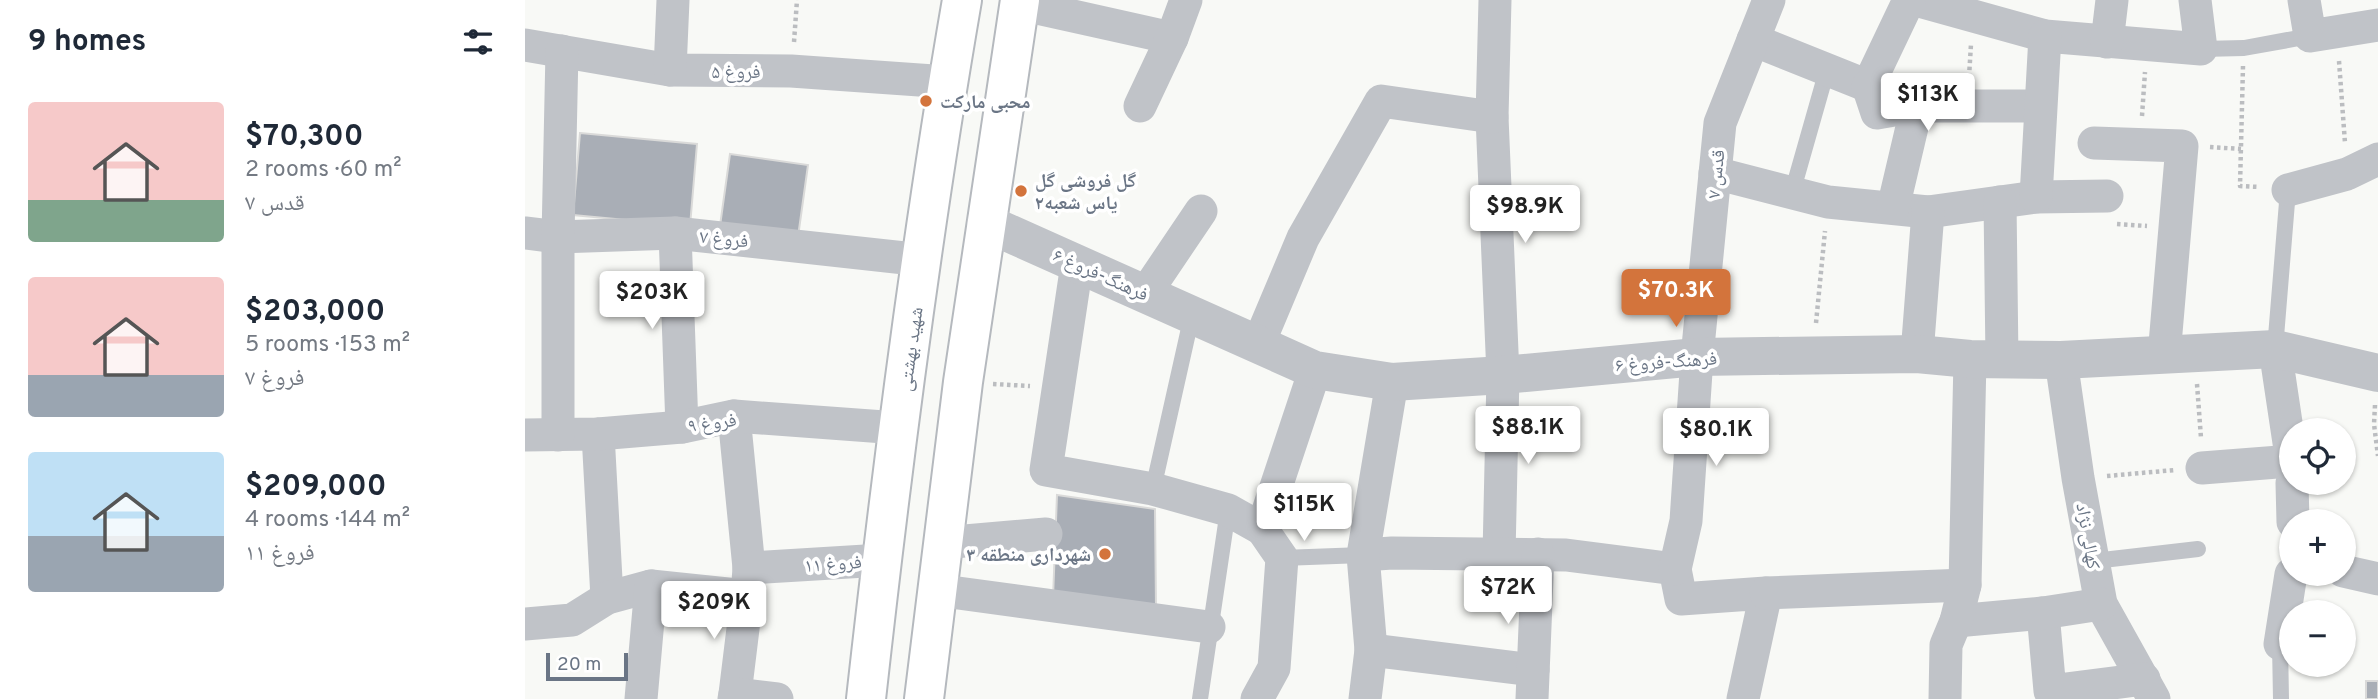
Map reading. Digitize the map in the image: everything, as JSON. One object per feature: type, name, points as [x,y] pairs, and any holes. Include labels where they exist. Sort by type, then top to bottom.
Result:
[{"type":"main road","name":"شهید بهشتی","points":[[866,699],[898,428],[948,82],[963,0]]},
{"type":"main road","points":[[924,699],[965,374],[1019,2]]},
{"type":"main road","points":[[909,359],[965,374]]},
{"type":"street","points":[[670,70],[673,0]]},
{"type":"street","points":[[1140,106],[1172,38],[1186,0]]},
{"type":"street","points":[[1495,0],[1492,117],[1503,375],[1499,555]]},
{"type":"street","name":"قدس ۷","points":[[1675,569],[1686,521],[1697,357],[1720,123],[1769,0]]},
{"type":"street","points":[[1909,0],[1868,86],[1877,113],[1917,106],[2040,106]]},
{"type":"street","points":[[1916,0],[2045,36],[2201,49],[2195,0]]},
{"type":"street","points":[[2107,41],[2112,0]]},
{"type":"street","points":[[2305,0],[2323,34],[2378,25]]},
{"type":"street","points":[[1019,2],[1172,38]]},
{"type":"street","points":[[2036,197],[2045,36]]},
{"type":"street","points":[[1753,40],[1868,86]]},
{"type":"street","name":"فروغ ۵","points":[[525,45],[670,70],[791,71],[948,82]]},
{"type":"street","points":[[558,435],[562,51]]},
{"type":"street","points":[[1258,345],[1303,238],[1381,101],[1492,117]]},
{"type":"street","points":[[1893,208],[1917,106]]},
{"type":"street","points":[[2094,143],[2182,146],[2176,228],[2180,354]]},
{"type":"street","points":[[2288,190],[2347,174],[2378,159]]},
{"type":"street","points":[[1715,173],[1828,202],[1928,212],[2036,197],[2107,196]]},
{"type":"street","points":[[1945,699],[1946,645],[1956,621],[1965,585],[2000,202]]},
{"type":"street","points":[[1145,294],[1201,211]]},
{"type":"street","points":[[1917,354],[1928,212]]},
{"type":"street","name":"فرهنگ-فروغ ۶","points":[[986,223],[1315,370],[1392,382],[1697,357],[1917,354],[1986,360],[2061,360],[2275,349],[2378,372]]},
{"type":"street","name":"فروغ ۷","points":[[525,233],[558,237],[675,233],[923,260]]},
{"type":"street","points":[[675,233],[682,427]]},
{"type":"street","points":[[1077,264],[1046,470],[1153,489],[1228,510],[1262,529],[1282,558],[1274,668],[1257,699]]},
{"type":"street","points":[[2275,349],[2285,418]]},
{"type":"street","name":"کهالی نژاد","points":[[2061,360],[2078,478],[2101,604],[2149,689]]},
{"type":"street","points":[[1262,529],[1315,370]]},
{"type":"street","points":[[1365,699],[1371,650],[1363,555],[1392,382]]},
{"type":"street","points":[[734,416],[748,582],[735,696],[777,699]]},
{"type":"street","name":"فروغ ۹","points":[[525,435],[599,434],[682,427],[734,416],[898,428]]},
{"type":"street","points":[[599,434],[607,598]]},
{"type":"street","points":[[2202,468],[2279,462]]},
{"type":"street","points":[[942,543],[1047,534]]},
{"type":"street","points":[[1371,650],[1532,685],[1538,554]]},
{"type":"street","points":[[1363,555],[1566,555],[1675,569],[1681,599],[1965,585]]},
{"type":"street","name":"فروغ ۱۱","points":[[525,624],[572,620],[607,598],[651,586],[748,582],[882,559]]},
{"type":"street","points":[[2356,574],[2378,579]]},
{"type":"street","points":[[641,699],[651,586]]},
{"type":"street","points":[[936,590],[1209,627]]},
{"type":"street","points":[[1743,699],[1766,593]]},
{"type":"street","points":[[1956,621],[2043,613],[2101,604]]},
{"type":"street","points":[[2043,613],[2050,691],[2149,689]]},
{"type":"lane","points":[[2201,49],[2243,48],[2323,34]]},
{"type":"lane","points":[[1792,193],[1827,70]]},
{"type":"lane","points":[[2275,349],[2288,190]]},
{"type":"lane","points":[[1153,489],[1192,315]]},
{"type":"lane","points":[[1200,699],[1228,510]]},
{"type":"lane","points":[[2094,561],[2198,549]]},
{"type":"lane","points":[[1282,558],[1363,555]]},
{"type":"lane","points":[[2281,677],[2281,699]]},
{"type":"path","points":[[791,71],[797,0]]},
{"type":"path","points":[[1966,106],[1974,16]]},
{"type":"path","points":[[2323,34],[2347,174]]},
{"type":"path","points":[[2139,145],[2147,44]]},
{"type":"path","points":[[2243,48],[2240,186],[2288,190]]},
{"type":"path","points":[[2107,196],[2103,224],[2176,228]]},
{"type":"path","points":[[1812,356],[1828,202]]},
{"type":"path","points":[[2078,478],[2202,468],[2180,354]]},
{"type":"path","points":[[2378,372],[2374,424],[2378,456]]},
{"type":"path","points":[[965,374],[1058,387]]},
{"type":"building","points":[[580,133],[697,144],[690,226],[573,215]]},
{"type":"building","points":[[730,154],[808,165],[797,244],[719,233]]},
{"type":"building","name":"شهرداری منطقه ۳","points":[[1057,495],[1155,509],[1156,608],[1053,598]]},
{"type":"building","points":[[2366,681],[2378,681],[2378,699],[2366,699]]},
{"type":"place","name":"محبی مارکت","points":[[926,101]]},
{"type":"place","name":"گل فروشی گل یاس شعبه۲","points":[[1021,191]]},
{"type":"place","name":"شهرداری منطقه ۳","points":[[1105,554]]}]
